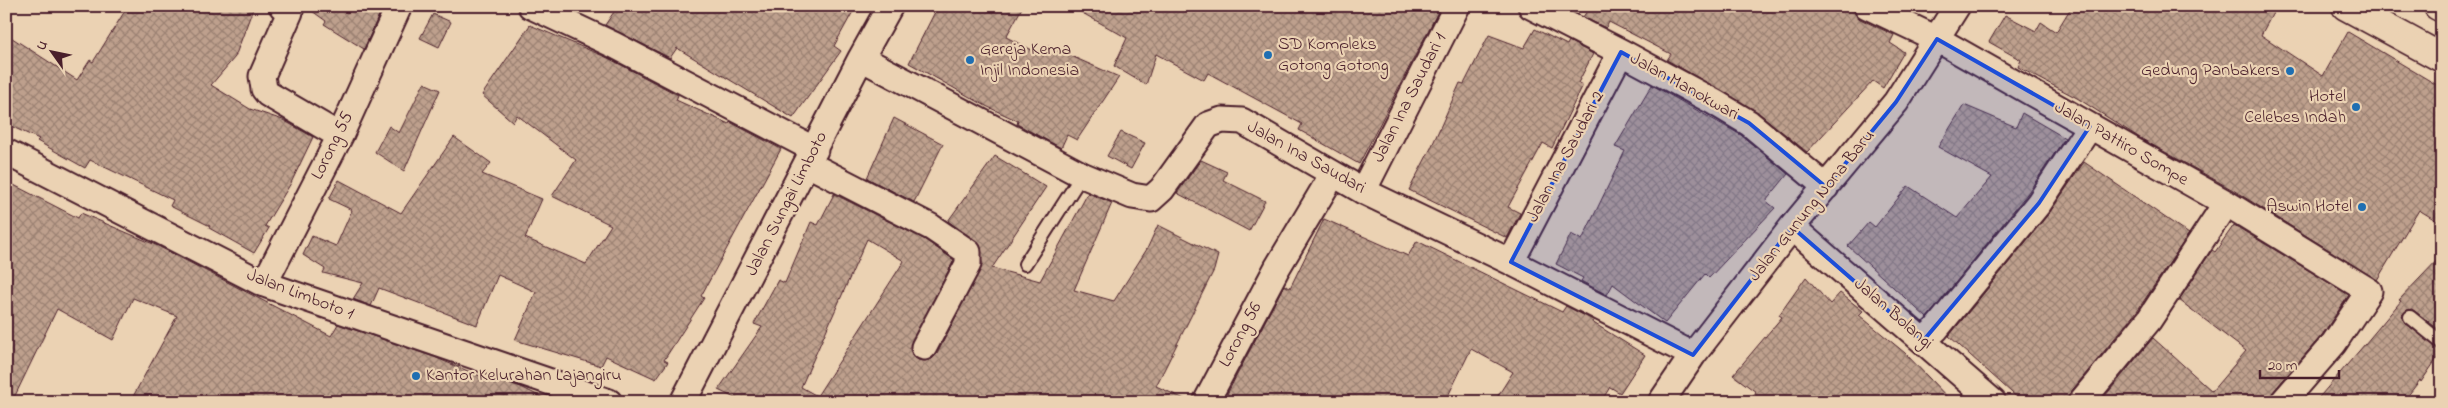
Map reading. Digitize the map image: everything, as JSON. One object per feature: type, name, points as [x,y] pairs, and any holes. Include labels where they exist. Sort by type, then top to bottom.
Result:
[{"type":"main road","points":[[2346,6],[2442,58]]},
{"type":"main road","points":[[2438,6],[2442,8]]},
{"type":"street","name":"Lorong 55","points":[[264,284],[340,136],[399,6]]},
{"type":"street","points":[[532,6],[614,45],[812,157],[968,252],[968,264],[924,347]]},
{"type":"street","name":"Jalan Sungai Limboto","points":[[683,402],[812,157],[861,58],[890,6]]},
{"type":"street","name":"Jalan Ina Saudari 1","points":[[1363,191],[1457,6]]},
{"type":"street","name":"Jalan Manokwari","points":[[1530,6],[1621,52],[1749,123],[1826,187]]},
{"type":"street","name":"Jalan Pattiro Sompe","points":[[1867,6],[1937,39],[2226,203],[2369,292],[2334,343],[2282,402]]},
{"type":"street","name":"Jalan Gunung Nona Baru","points":[[1661,402],[1693,355],[1792,227],[1896,102],[1957,6]]},
{"type":"street","points":[[286,9],[262,76],[264,89],[268,94],[340,136]]},
{"type":"street","name":"Jalan Ina Saudari 2","points":[[1511,262],[1621,52]]},
{"type":"street","name":"Jalan Ina Saudari","points":[[861,58],[1082,175],[1132,196],[1151,199],[1162,188],[1208,126],[1222,120],[1242,121],[1363,191],[1511,262],[1693,355]]},
{"type":"street","points":[[1923,341],[1936,329],[2039,203],[2090,126]]},
{"type":"street","name":"Jalan Limboto 1","points":[[6,152],[264,284],[609,402]]},
{"type":"street","name":"Lorong 56","points":[[1206,402],[1277,268],[1332,174]]},
{"type":"street","points":[[2081,402],[2149,320],[2226,203]]},
{"type":"street","name":"Jalan Bolangi","points":[[1792,227],[1994,402]]},
{"type":"lane","points":[[1025,264],[1082,175]]},
{"type":"lane","points":[[2410,317],[2442,343]]},
{"type":"highlighted area","points":[[1937,39],[2090,126],[2039,203],[1923,341],[1792,227],[1693,355],[1511,262],[1621,52],[1749,123],[1826,187],[1896,102]]},
{"type":"building","points":[[128,6],[254,6],[235,57],[211,85],[250,109],[283,120],[313,137],[291,183],[265,226],[269,228],[254,253],[209,228],[210,226],[170,206],[173,200],[90,160],[85,168],[37,141],[39,139],[6,124],[6,34],[77,80],[90,60],[93,62]]},
{"type":"building","points":[[305,6],[383,6],[364,49],[324,24],[326,21]]},
{"type":"building","points":[[618,6],[856,6],[834,46],[841,51],[793,118],[677,48],[670,58],[605,25]]},
{"type":"building","points":[[938,6],[1023,6],[1006,37],[1044,56],[1048,46],[1119,77],[1077,140],[1067,135],[1061,148],[1017,124],[1018,121],[986,106],[909,63]]},
{"type":"building","points":[[1070,6],[1441,6],[1359,164],[1299,130],[1302,124],[1208,73],[1204,80],[1156,54],[1146,85],[1114,66],[1127,38]]},
{"type":"building","points":[[1578,6],[1853,6],[1855,14],[1860,19],[1894,35],[1890,43],[1904,52],[1883,88],[1873,81],[1807,152],[1756,111],[1667,60],[1671,54],[1609,22],[1606,28],[1583,17],[1587,11]]},
{"type":"building","points":[[2072,6],[2262,6],[2273,13],[2261,35],[2323,76],[2348,32],[2442,88],[2442,224],[2419,210],[2377,280],[2233,190],[2140,138],[2077,98],[2018,67],[2021,60],[1989,42],[2005,15],[2036,31],[2041,22],[2056,32]]},
{"type":"building","points":[[433,14],[451,22],[439,47],[420,38]]},
{"type":"building","points":[[530,25],[608,58],[678,95],[676,100],[729,124],[730,122],[781,149],[701,296],[704,298],[664,360],[668,362],[656,379],[606,356],[601,366],[515,340],[536,292],[498,275],[477,325],[379,288],[371,306],[353,299],[363,283],[323,273],[325,269],[303,255],[312,236],[336,246],[352,210],[329,199],[339,180],[401,213],[454,137],[491,163],[482,174],[542,199],[525,238],[586,264],[611,225],[552,196],[576,160],[517,115],[513,122],[482,95]]},
{"type":"building","points":[[1535,29],[1567,45],[1569,41],[1593,54],[1578,83],[1583,85],[1552,148],[1543,143],[1508,207],[1520,213],[1507,238],[1409,190],[1431,148],[1460,83],[1464,84],[1489,35],[1524,48]]},
{"type":"building","points":[[424,83],[440,90],[404,171],[375,152],[389,126],[399,133]]},
{"type":"building","points":[[1652,85],[1741,135],[1788,174],[1766,201],[1775,208],[1709,278],[1705,274],[1665,323],[1613,284],[1607,295],[1581,281],[1583,278],[1556,264],[1571,234],[1582,240],[1625,151],[1615,147]]},
{"type":"building","points":[[1964,105],[2016,127],[2022,113],[2065,138],[2027,194],[1927,318],[1848,246],[1869,222],[1875,227],[1908,186],[1957,218],[1992,177],[1938,147]]},
{"type":"building","points":[[894,118],[943,144],[914,202],[867,178]]},
{"type":"building","points":[[1121,132],[1145,143],[1131,169],[1107,156]]},
{"type":"building","points":[[995,156],[1046,187],[992,268],[1040,281],[1088,193],[1112,203],[1074,290],[1114,301],[1147,249],[1158,225],[1218,255],[1214,270],[1156,386],[1191,402],[743,402],[718,390],[762,327],[754,324],[778,280],[785,283],[811,222],[818,225],[834,194],[924,239],[954,260],[910,347],[912,355],[918,360],[932,359],[937,354],[982,264],[980,245],[948,221]],"holes":[[[867,239],[904,261],[817,396],[801,387]]]},
{"type":"building","points":[[1201,160],[1227,172],[1223,180],[1265,201],[1249,231],[1177,193]]},
{"type":"building","points":[[2084,162],[2189,234],[2137,311],[2070,393],[2067,402],[2022,402],[1949,336],[2050,212]]},
{"type":"building","points":[[6,181],[78,218],[81,213],[158,246],[331,336],[338,324],[434,357],[492,381],[493,378],[521,387],[551,402],[130,402],[177,316],[133,298],[113,340],[57,309],[12,402],[6,402]]},
{"type":"building","points":[[1324,219],[1408,256],[1417,241],[1562,312],[1566,306],[1593,320],[1592,322],[1645,355],[1620,393],[1610,387],[1601,402],[1494,402],[1513,372],[1471,349],[1445,402],[1244,402],[1227,394],[1284,285],[1290,288]]},
{"type":"building","points":[[2234,225],[2349,295],[2322,335],[2272,393],[2269,402],[2100,402],[2153,338],[2212,391],[2246,351],[2179,300],[2212,250],[2215,252]]},
{"type":"building","points":[[2442,255],[2442,332],[2412,309],[2407,310],[2402,315],[2405,323],[2442,351],[2421,382],[2420,380],[2403,402],[2315,402],[2401,301],[2399,300]]},
{"type":"building","points":[[1806,277],[1830,304],[1840,293],[1863,311],[1859,315],[1905,353],[1952,402],[1749,402],[1756,392],[1733,375],[1782,317],[1779,315]]},
{"type":"place","name":"SD Kompleks Gotong Gotong","points":[[1268,55]]},
{"type":"place","name":"Gereja Kema Injil Indonesia","points":[[970,60]]},
{"type":"place","name":"Gedung Panbakers","points":[[2290,71]]},
{"type":"place","name":"Hotel Celebes Indah","points":[[2356,107]]},
{"type":"place","name":"Aswin Hotel","points":[[2362,207]]},
{"type":"place","name":"Kantor Kelurahan Lajangiru","points":[[416,376]]}]
